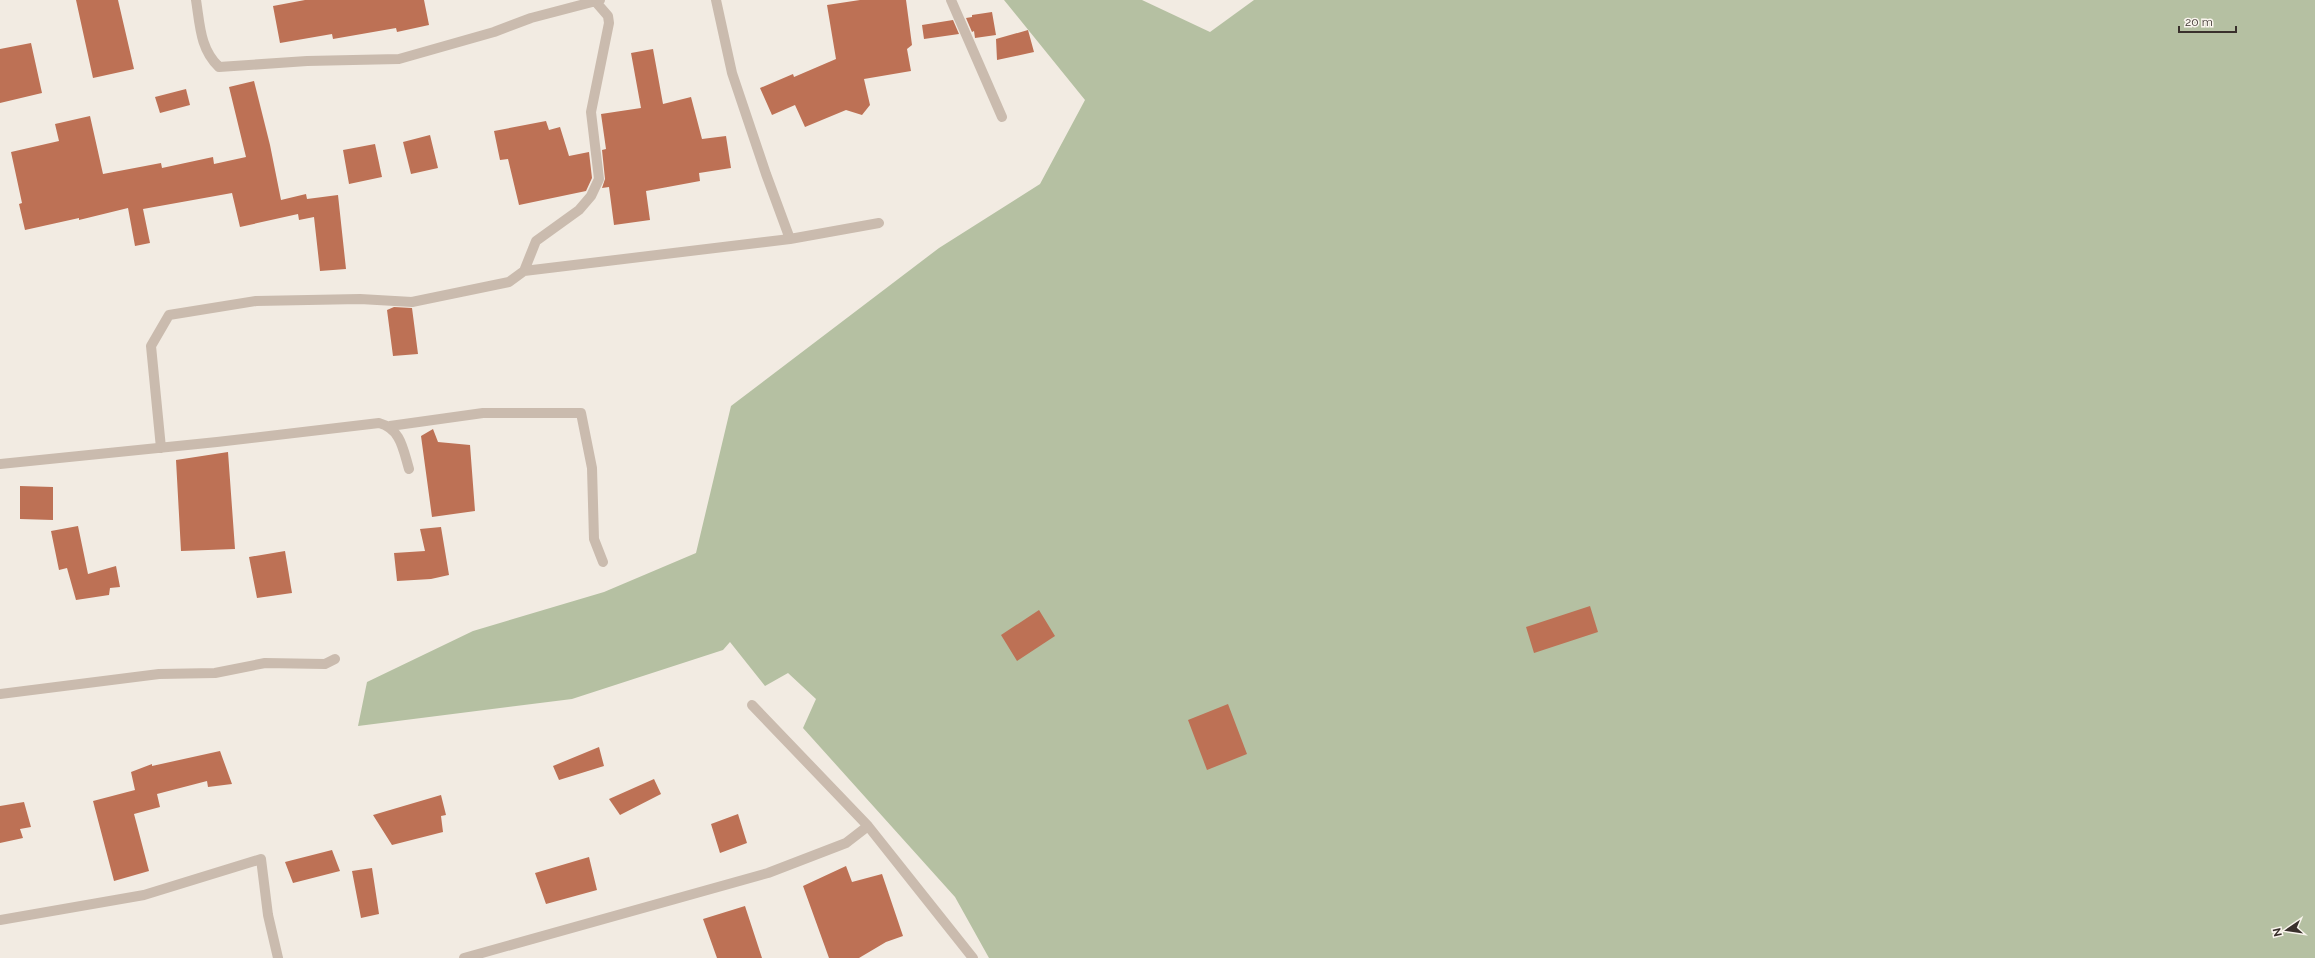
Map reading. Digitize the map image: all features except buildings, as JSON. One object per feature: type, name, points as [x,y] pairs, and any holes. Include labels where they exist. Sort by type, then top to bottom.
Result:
[{"type":"street","points":[[196,0],[205,49],[209,58],[219,67],[307,61],[399,59],[494,32],[531,18],[597,1],[608,16],[609,23],[591,112],[599,179],[591,196],[579,210],[536,241],[524,271]]},
{"type":"street","points":[[716,0],[732,73],[790,240]]},
{"type":"street","points":[[951,0],[1002,117]]},
{"type":"street","points":[[161,448],[151,346],[169,315],[256,301],[360,299],[412,302],[509,282],[524,271],[790,240],[879,222]]},
{"type":"street","points":[[0,464],[161,448],[361,424],[379,423],[390,426],[483,414],[581,413],[592,468],[594,539],[603,562]]},
{"type":"street","points":[[390,426],[399,436],[409,469]]},
{"type":"street","points":[[0,694],[159,674],[215,673],[265,662],[325,664],[335,659]]},
{"type":"street","points":[[752,705],[868,826],[973,958]]},
{"type":"street","points":[[464,958],[768,873],[846,843],[868,826]]},
{"type":"street","points":[[0,920],[144,895],[261,859],[268,915],[278,958]]},
{"type":"green space","points":[[1004,0],[1142,0],[1210,32],[1254,0],[2315,0],[2315,958],[989,958],[955,897],[803,728],[816,699],[788,673],[765,686],[730,642],[723,650],[572,699],[358,726],[367,682],[473,631],[604,592],[696,553],[731,406],[939,248],[1040,184],[1085,100]]}]
